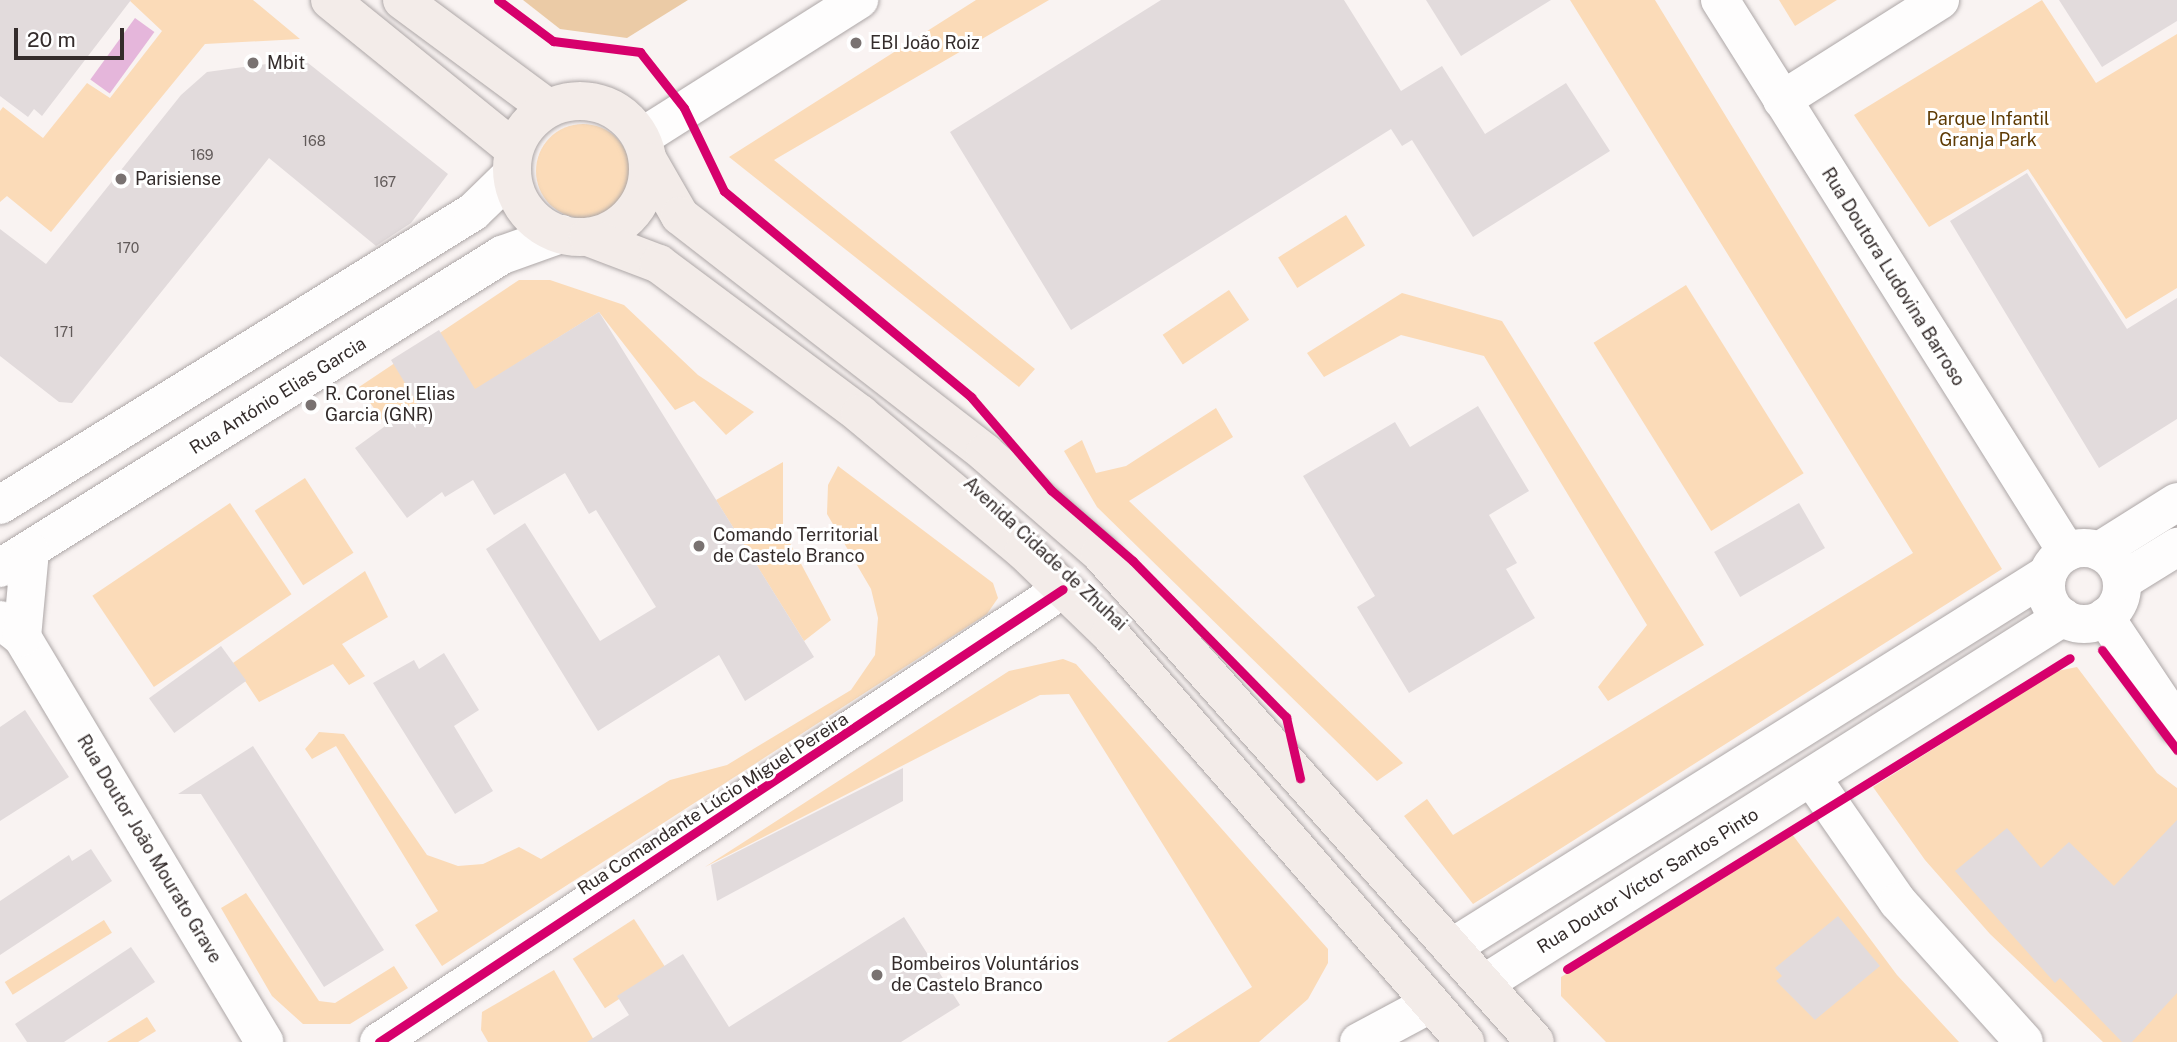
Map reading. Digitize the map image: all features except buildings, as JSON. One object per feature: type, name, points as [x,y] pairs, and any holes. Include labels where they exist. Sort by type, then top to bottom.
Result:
[{"type":"main road","points":[[330,0],[513,162],[527,213],[574,236],[617,225],[640,203],[645,149],[628,119],[590,101],[548,108],[402,0]]},
{"type":"main road","points":[[513,162],[548,108]]},
{"type":"main road","name":"Avenida Cidade de Zhuhai","points":[[645,149],[680,216],[985,453],[1100,553],[1535,1042]]},
{"type":"main road","name":"Avenida Cidade de Zhuhai","points":[[574,236],[659,264],[870,422],[1063,589],[1110,634],[1428,1005],[1465,1042]]},
{"type":"street","points":[[645,149],[859,0]]},
{"type":"street","name":"Rua Doutora Ludovina Barroso","points":[[1720,0],[2071,559]]},
{"type":"street","points":[[1782,100],[1940,0]]},
{"type":"street","points":[[0,505],[473,212],[513,162]]},
{"type":"street","name":"Rua António Elias Garcia","points":[[15,560],[502,255],[574,236]]},
{"type":"street","points":[[1451,948],[2071,559],[2177,502]]},
{"type":"street","points":[[2071,559],[2048,598],[2063,617],[2086,624],[2105,617],[2117,606],[2122,581],[2177,547]]},
{"type":"street","points":[[2071,559],[2122,581]]},
{"type":"street","name":"Rua Doutor João Mourato Grave","points":[[15,560],[14,639],[264,1042]]},
{"type":"street","name":"Rua Comandante Lúcio Miguel Pereira","points":[[379,1042],[1063,589]]},
{"type":"street","name":"Rua Doutor Víctor Santos Pinto","points":[[1485,984],[2063,617]]},
{"type":"street","points":[[2105,617],[2177,725]]},
{"type":"street","points":[[1812,778],[1898,902],[2024,1042]]},
{"type":"street","points":[[1359,1042],[1428,1005]]},
{"type":"green space","points":[[129,0],[253,0],[300,39],[205,44],[51,232],[7,196],[0,202],[0,111],[3,107],[43,138],[87,83],[110,98],[162,31]]},
{"type":"green space","points":[[976,0],[1049,0],[774,160],[1035,369],[1019,387],[729,157]]},
{"type":"green space","points":[[1570,0],[1655,0],[2002,569],[1473,904],[1404,816],[1427,799],[1453,835],[1913,553]]},
{"type":"green space","points":[[1779,0],[1837,0],[1795,26]]},
{"type":"green space","name":"Parque Infantil Granja Park","points":[[2042,0],[2096,83],[2177,34],[2177,288],[2126,319],[2028,169],[1929,227],[1854,115]]},
{"type":"green space","points":[[583,124],[601,128],[616,138],[626,153],[630,171],[626,189],[616,204],[601,214],[583,218],[565,214],[550,204],[540,189],[536,171],[540,153],[550,138],[565,128]]},
{"type":"green space","points":[[1346,215],[1365,246],[1297,288],[1278,257]]},
{"type":"green space","points":[[519,280],[550,280],[624,305],[698,375],[754,412],[726,435],[694,401],[675,410],[599,312],[405,434],[392,434],[359,387]]},
{"type":"green space","points":[[1686,285],[1804,473],[1711,531],[1594,343]]},
{"type":"green space","points":[[1229,290],[1249,320],[1183,365],[1163,335]]},
{"type":"green space","points":[[1402,293],[1502,321],[1704,645],[1608,701],[1598,687],[1647,625],[1484,356],[1401,335],[1324,377],[1307,353]]},
{"type":"green space","points":[[1216,408],[1233,437],[1129,501],[1403,763],[1377,781],[1097,507],[1064,451],[1082,440],[1096,473],[1126,466]]},
{"type":"green space","points":[[783,462],[783,530],[831,620],[804,641],[716,500]]},
{"type":"green space","points":[[838,466],[993,583],[998,598],[987,614],[442,966],[415,925],[438,911],[336,746],[312,759],[305,749],[319,732],[344,734],[427,855],[458,866],[483,864],[519,847],[541,859],[670,780],[727,765],[851,690],[875,655],[878,618],[871,589],[827,514],[828,485]]},
{"type":"green space","points":[[305,478],[353,553],[303,585],[255,511]]},
{"type":"green space","points":[[230,503],[292,594],[154,687],[92,596]]},
{"type":"green space","points":[[365,571],[388,617],[342,644],[365,676],[349,685],[333,664],[259,702],[233,663]]},
{"type":"green space","points":[[1063,659],[1076,664],[1328,949],[1328,963],[1308,999],[1259,1042],[1167,1042],[1252,987],[1069,694],[1040,695],[705,867],[1009,671]]},
{"type":"green space","points":[[2077,667],[2157,773],[2177,788],[2177,1042],[2103,1042],[1990,934],[1925,860],[1873,787],[2057,671]]},
{"type":"green space","points":[[1792,834],[1897,975],[1959,1042],[1606,1042],[1561,996],[1561,977]]},
{"type":"green space","points":[[246,893],[319,1001],[335,1003],[394,966],[408,988],[350,1024],[303,1024],[272,996],[221,908]]},
{"type":"green space","points":[[634,919],[666,968],[605,1008],[573,959]]},
{"type":"green space","points":[[104,920],[112,933],[13,995],[5,982]]},
{"type":"green space","points":[[554,970],[595,1042],[488,1042],[481,1030],[482,1012]]},
{"type":"green space","points":[[147,1017],[156,1031],[138,1042],[107,1042]]},
{"type":"shaded area","points":[[523,0],[688,0],[627,38],[560,29]]},
{"type":"shaded area","points":[[135,18],[154,32],[110,94],[90,79]]},
{"type":"cycle path","points":[[498,0],[553,41],[640,52],[684,108],[724,191],[971,397],[1051,490],[1133,561],[1286,717],[1300,778]]},
{"type":"cycle path","points":[[379,1042],[1063,589]]},
{"type":"cycle path","points":[[2102,650],[2177,750]]},
{"type":"cycle path","points":[[1567,969],[2070,658]]},
{"type":"place","name":"EBI João Roiz","points":[[856,43]]},
{"type":"place","name":"Mbit","points":[[253,63]]},
{"type":"place","name":"Parisiense","points":[[121,179]]},
{"type":"place","name":"R. Coronel Elias Garcia (GNR)","points":[[311,405]]},
{"type":"place","name":"Comando Territorial de Castelo Branco","points":[[699,546]]},
{"type":"place","name":"Bombeiros Voluntários de Castelo Branco","points":[[877,975]]}]
